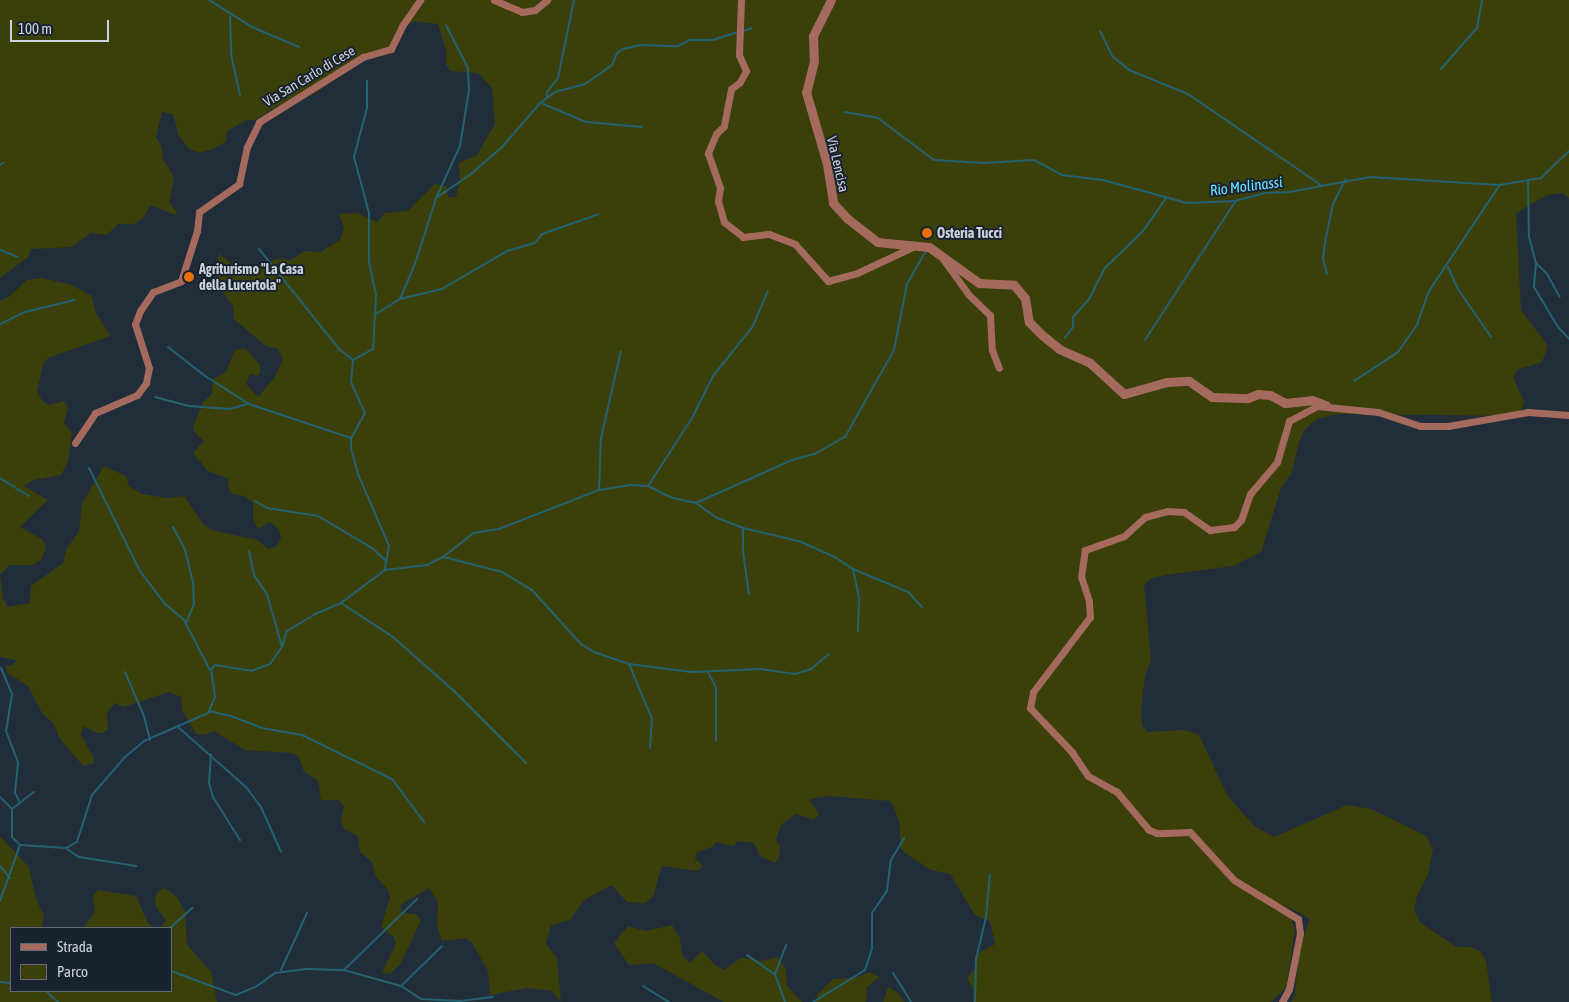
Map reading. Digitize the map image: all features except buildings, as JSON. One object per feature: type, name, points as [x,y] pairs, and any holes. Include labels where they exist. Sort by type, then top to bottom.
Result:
[{"type":"street","name":"Via San Carlo di Cese","points":[[75,443],[95,413],[141,392],[149,374],[135,324],[140,311],[153,292],[181,281],[197,231],[199,212],[239,184],[256,126],[263,118],[363,57],[391,49],[402,26],[420,0]]},
{"type":"street","points":[[494,0],[522,12],[535,10],[547,0]]},
{"type":"street","points":[[742,0],[739,55],[746,71],[740,82],[731,89],[724,126],[716,134],[708,153],[720,188],[718,201],[724,222],[743,237],[769,234],[795,244],[828,281],[849,276],[918,244]]},
{"type":"street","name":"Via Lencisa","points":[[830,0],[813,36],[814,61],[806,92],[827,164],[833,203],[877,242],[918,244],[938,253],[969,295],[990,315],[992,350],[999,368]]},
{"type":"street","points":[[938,253],[978,284],[1010,283],[1018,288],[1025,298],[1027,318],[1042,335],[1060,349],[1090,362],[1124,394],[1167,382],[1189,381],[1212,397],[1248,398],[1258,394],[1270,395],[1285,403],[1312,400],[1360,412],[1378,412],[1420,426],[1448,426],[1528,412],[1569,416]]},
{"type":"street","points":[[1282,1002],[1289,989],[1300,933],[1298,919],[1234,880],[1190,832],[1157,833],[1149,830],[1117,792],[1088,776],[1072,752],[1033,713],[1029,702],[1041,679],[1090,616],[1089,601],[1080,577],[1088,547],[1124,536],[1145,517],[1167,511],[1184,512],[1210,530],[1234,527],[1241,520],[1250,494],[1277,462],[1289,421],[1308,409],[1326,405]]},
{"type":"green space","points":[[0,0],[1569,0],[1569,198],[1563,193],[1547,195],[1516,213],[1521,310],[1548,346],[1542,362],[1517,370],[1513,378],[1524,401],[1520,416],[1337,414],[1317,419],[1305,429],[1299,442],[1292,472],[1281,488],[1261,552],[1233,566],[1152,578],[1144,585],[1151,660],[1145,676],[1141,711],[1142,725],[1147,732],[1184,730],[1199,735],[1227,795],[1254,826],[1274,837],[1347,805],[1371,809],[1426,836],[1433,849],[1428,875],[1417,896],[1414,910],[1420,922],[1456,947],[1471,947],[1481,952],[1486,961],[1492,1002],[1291,1002],[1295,995],[1299,950],[1310,919],[1287,906],[1295,930],[1286,988],[1271,1002],[973,1002],[973,989],[967,978],[975,969],[975,955],[995,944],[990,921],[975,915],[950,874],[931,870],[905,853],[900,847],[900,824],[891,801],[829,796],[809,799],[819,814],[814,820],[796,814],[781,825],[776,840],[780,846],[779,857],[775,863],[760,856],[754,843],[738,841],[733,846],[716,842],[712,847],[697,852],[695,859],[703,866],[697,871],[662,866],[653,896],[645,903],[627,902],[612,885],[584,900],[570,920],[551,925],[546,944],[557,958],[561,1002],[552,991],[528,988],[490,995],[488,971],[472,943],[466,938],[442,941],[437,926],[438,902],[429,888],[400,905],[402,913],[416,914],[421,920],[401,963],[390,974],[382,972],[396,944],[394,937],[381,927],[390,897],[387,888],[376,877],[372,862],[360,852],[358,836],[344,829],[341,822],[344,807],[339,800],[321,800],[318,780],[304,772],[299,757],[292,753],[245,750],[214,731],[205,735],[196,734],[182,710],[181,697],[169,692],[124,707],[115,703],[107,713],[108,729],[103,733],[97,733],[84,726],[81,735],[93,756],[94,763],[83,766],[60,739],[54,724],[42,713],[28,686],[8,673],[6,666],[13,665],[17,660],[0,657],[0,575],[3,598],[7,607],[30,603],[31,586],[63,563],[66,550],[79,531],[82,504],[104,466],[126,476],[129,486],[142,494],[167,498],[184,496],[203,524],[212,530],[257,540],[268,549],[276,547],[281,538],[279,530],[270,522],[258,529],[253,519],[253,503],[244,496],[232,494],[228,487],[229,479],[208,471],[193,453],[204,441],[196,434],[193,427],[203,402],[212,394],[213,379],[226,372],[235,350],[245,348],[260,365],[260,373],[257,376],[250,374],[246,384],[258,397],[275,377],[283,359],[278,349],[266,346],[234,319],[233,306],[214,280],[219,269],[218,258],[220,254],[234,266],[249,268],[278,259],[290,260],[305,251],[320,252],[340,240],[344,229],[339,214],[357,213],[377,222],[385,213],[408,211],[435,184],[446,186],[448,197],[456,197],[460,179],[459,163],[477,155],[495,124],[492,88],[478,73],[451,71],[446,65],[446,50],[438,24],[414,21],[404,28],[392,53],[368,57],[315,93],[278,106],[255,120],[247,120],[227,131],[226,142],[212,149],[200,153],[189,149],[179,136],[173,114],[162,112],[156,137],[162,147],[163,159],[174,177],[169,203],[177,212],[176,215],[150,205],[143,218],[134,224],[118,224],[107,235],[91,233],[71,247],[31,249],[28,257],[0,278]]},
{"type":"green space","points":[[42,278],[72,285],[92,296],[95,311],[110,336],[48,358],[43,364],[37,392],[43,402],[50,405],[64,401],[68,408],[64,423],[72,432],[68,462],[61,475],[33,480],[24,486],[48,500],[20,527],[42,539],[46,547],[41,560],[32,565],[10,565],[0,574],[0,301],[10,296],[27,280]]},
{"type":"green space","points":[[0,836],[29,867],[35,896],[44,916],[42,927],[10,927],[10,992],[172,992],[172,927],[158,927],[162,926],[166,920],[156,907],[155,899],[158,891],[165,888],[177,897],[185,912],[187,945],[211,972],[217,1002],[0,1002]]},
{"type":"green space","points":[[98,890],[136,896],[148,923],[153,927],[85,927],[95,911],[93,896]]},
{"type":"green space","points":[[672,925],[680,938],[682,955],[690,963],[702,951],[715,965],[724,970],[741,958],[763,961],[778,957],[786,970],[787,986],[802,1002],[724,1002],[653,963],[629,965],[614,943],[628,926],[646,931]]},
{"type":"green space","points":[[870,972],[879,977],[867,987],[866,1002],[816,1002],[817,995],[833,979],[855,978]]},
{"type":"green space","points":[[888,987],[897,992],[904,1002],[883,1002]]},
{"type":"waterway","points":[[209,0],[252,27],[299,47]]},
{"type":"waterway","points":[[547,97],[547,92],[558,78],[574,0]]},
{"type":"waterway","points":[[1441,69],[1477,28],[1482,0]]},
{"type":"waterway","points":[[230,16],[231,54],[240,95]]},
{"type":"waterway","points":[[400,299],[415,264],[436,198],[460,146],[469,90],[468,68],[446,25]]},
{"type":"waterway","points":[[743,31],[752,28]]},
{"type":"waterway","points":[[1100,31],[1112,56],[1129,70],[1188,94],[1321,185]]},
{"type":"waterway","points":[[436,198],[471,174],[503,146],[540,103],[555,92],[585,84],[612,65],[617,53],[623,49],[640,45],[678,46],[690,40],[713,40],[738,32]]},
{"type":"waterway","points":[[367,81],[367,108],[354,157],[369,213],[369,262],[376,296],[373,349],[353,360],[351,382],[365,413],[351,438],[351,448],[358,474],[389,546],[385,569]]},
{"type":"waterway","points":[[541,103],[586,122],[642,127]]},
{"type":"waterway","name":"Rio Molinassi","points":[[845,112],[878,118],[934,160],[984,163],[1034,160],[1062,175],[1103,180],[1187,203],[1235,201],[1264,193],[1289,192],[1371,177],[1499,185],[1541,178],[1569,151]]},
{"type":"waterway","points":[[1327,274],[1323,259],[1325,242],[1333,204],[1346,179]]},
{"type":"waterway","points":[[1528,181],[1529,237],[1536,263],[1534,287],[1558,327],[1569,339]]},
{"type":"waterway","points":[[1354,381],[1398,352],[1417,325],[1429,291],[1499,186]]},
{"type":"waterway","points":[[1065,338],[1073,327],[1073,317],[1089,299],[1105,268],[1143,231],[1165,199]]},
{"type":"waterway","points":[[1145,340],[1235,202]]},
{"type":"waterway","points":[[376,314],[400,299],[442,289],[507,251],[535,243],[542,234],[599,214]]},
{"type":"waterway","points":[[259,249],[339,349],[353,360]]},
{"type":"waterway","points":[[696,503],[792,460],[815,454],[845,437],[894,350],[907,284],[927,249]]},
{"type":"waterway","points":[[0,250],[18,257]]},
{"type":"waterway","points":[[1536,263],[1547,274],[1560,297]]},
{"type":"waterway","points":[[1448,267],[1458,289],[1491,337]]},
{"type":"waterway","points":[[648,486],[692,418],[713,376],[753,326],[768,291]]},
{"type":"waterway","points":[[0,324],[25,312],[75,300]]},
{"type":"waterway","points":[[168,347],[205,376],[249,404],[351,438]]},
{"type":"waterway","points":[[599,489],[601,438],[621,351]]},
{"type":"waterway","points":[[155,397],[188,406],[230,409],[248,404]]},
{"type":"waterway","points":[[89,468],[140,571],[165,604],[184,620],[210,670]]},
{"type":"waterway","points":[[0,478],[29,496]]},
{"type":"waterway","points":[[0,901],[20,845],[66,848],[77,842],[92,795],[125,757],[144,741],[208,713],[215,697],[211,670],[215,665],[251,671],[270,664],[282,647],[287,631],[315,614],[341,603],[385,570],[427,565],[443,557],[474,533],[499,529],[599,490],[629,485],[648,486],[673,498],[696,503],[717,518],[743,528],[799,541],[833,556],[853,569],[908,592],[922,607]]},
{"type":"waterway","points":[[255,501],[267,508],[318,516],[372,548],[386,561]]},
{"type":"waterway","points":[[173,527],[185,550],[193,581],[194,604],[186,623]]},
{"type":"waterway","points":[[743,528],[743,552],[749,594]]},
{"type":"waterway","points":[[249,551],[254,575],[267,594],[282,647]]},
{"type":"waterway","points":[[444,557],[502,572],[532,590],[581,644],[594,652],[629,664],[691,672],[760,669],[795,674],[811,669],[829,654]]},
{"type":"waterway","points":[[853,569],[859,598],[858,631]]},
{"type":"waterway","points":[[341,603],[393,637],[454,691],[526,763]]},
{"type":"waterway","points":[[629,664],[652,719],[650,748]]},
{"type":"waterway","points":[[1,668],[12,694],[6,731],[18,763],[15,793],[20,803]]},
{"type":"waterway","points":[[125,672],[144,716],[150,740]]},
{"type":"waterway","points":[[708,672],[716,688],[716,741]]},
{"type":"waterway","points":[[209,711],[231,716],[262,728],[302,735],[392,779],[424,822]]},
{"type":"waterway","points":[[178,727],[247,788],[261,807],[281,852]]},
{"type":"waterway","points":[[211,754],[209,783],[213,797],[240,840]]},
{"type":"waterway","points":[[20,845],[12,837],[12,809],[34,792]]},
{"type":"waterway","points":[[0,797],[12,809]]},
{"type":"waterway","points":[[813,1002],[865,970],[872,948],[872,913],[887,891],[891,860],[904,838]]},
{"type":"waterway","points":[[67,849],[79,857],[136,866]]},
{"type":"waterway","points":[[0,866],[10,878]]},
{"type":"waterway","points":[[975,1002],[976,959],[986,917],[990,874]]},
{"type":"waterway","points":[[344,970],[417,899]]},
{"type":"waterway","points":[[171,927],[192,908]]},
{"type":"waterway","points":[[281,970],[307,913]]},
{"type":"waterway","points":[[785,1002],[775,974],[786,945]]},
{"type":"waterway","points":[[401,986],[442,946]]},
{"type":"waterway","points":[[747,955],[774,974]]},
{"type":"waterway","points":[[172,971],[236,995],[257,986],[275,973],[309,969],[344,970],[401,986],[421,999],[460,1001],[493,997]]},
{"type":"waterway","points":[[893,973],[911,1002]]},
{"type":"waterway","points":[[0,982],[10,983]]},
{"type":"waterway","points":[[643,986],[669,1002]]},
{"type":"waterway","points":[[47,992],[58,1002]]},
{"type":"place","name":"Osteria Tucci","points":[[927,233]]},
{"type":"place","name":"Agriturismo \"La Casa della Lucertola\"","points":[[189,277]]}]
